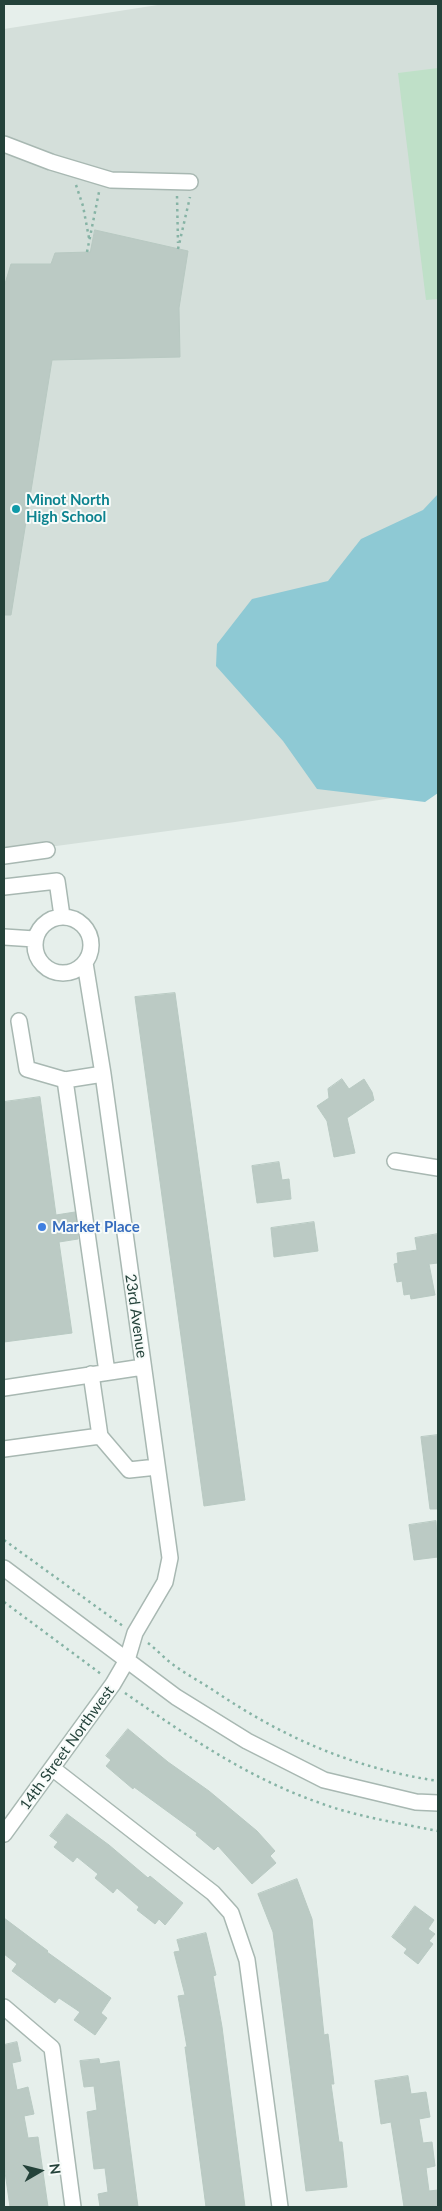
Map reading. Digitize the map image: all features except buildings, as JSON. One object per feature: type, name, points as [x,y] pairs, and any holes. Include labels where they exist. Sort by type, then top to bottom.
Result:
[{"type":"street","points":[[4,144],[51,162],[111,180],[191,188]]},
{"type":"street","points":[[4,856],[47,850]]},
{"type":"street","points":[[4,887],[57,881],[62,916]]},
{"type":"street","points":[[62,916],[71,917],[80,922],[90,936],[90,955],[85,963],[69,972],[60,973],[51,971],[43,965],[38,958],[35,939],[44,923],[62,916]]},
{"type":"street","points":[[4,937],[35,939]]},
{"type":"street","name":"23rd Avenue","points":[[85,963],[103,1074],[170,1558],[164,1582],[134,1633],[128,1660]]},
{"type":"street","points":[[19,1021],[27,1069],[65,1080],[103,1074]]},
{"type":"street","points":[[65,1080],[107,1372]]},
{"type":"street","points":[[395,1161],[438,1168]]},
{"type":"street","points":[[4,1388],[143,1366]]},
{"type":"street","points":[[91,1374],[100,1436],[129,1470],[156,1466]]},
{"type":"street","points":[[4,1449],[100,1436]]},
{"type":"street","points":[[4,1568],[176,1697],[247,1741],[324,1780],[416,1802],[438,1804]]},
{"type":"street","name":"14th Street Northwest","points":[[4,1834],[113,1684],[128,1660]]},
{"type":"street","points":[[52,1768],[213,1893],[231,1914],[247,1960],[280,2207]]},
{"type":"street","points":[[4,2007],[52,2048],[73,2207]]},
{"type":"path","points":[[74,179],[83,206],[89,240]]},
{"type":"path","points":[[87,252],[100,186]]},
{"type":"path","points":[[178,194],[178,249],[191,188]]},
{"type":"path","points":[[4,1540],[134,1633],[171,1663],[254,1718],[338,1757],[408,1776],[438,1781]]},
{"type":"shaded area","points":[[164,4],[438,4],[438,791],[235,822],[4,853],[4,29]]},
{"type":"green space","points":[[438,68],[438,299],[426,300],[398,73]]},
{"type":"water","points":[[438,494],[438,793],[425,802],[317,789],[283,741],[216,666],[217,644],[252,599],[328,581],[361,539],[423,510]]},
{"type":"place","name":"Minot North High School","points":[[16,509]]},
{"type":"place","name":"Market Place","points":[[42,1227]]}]
